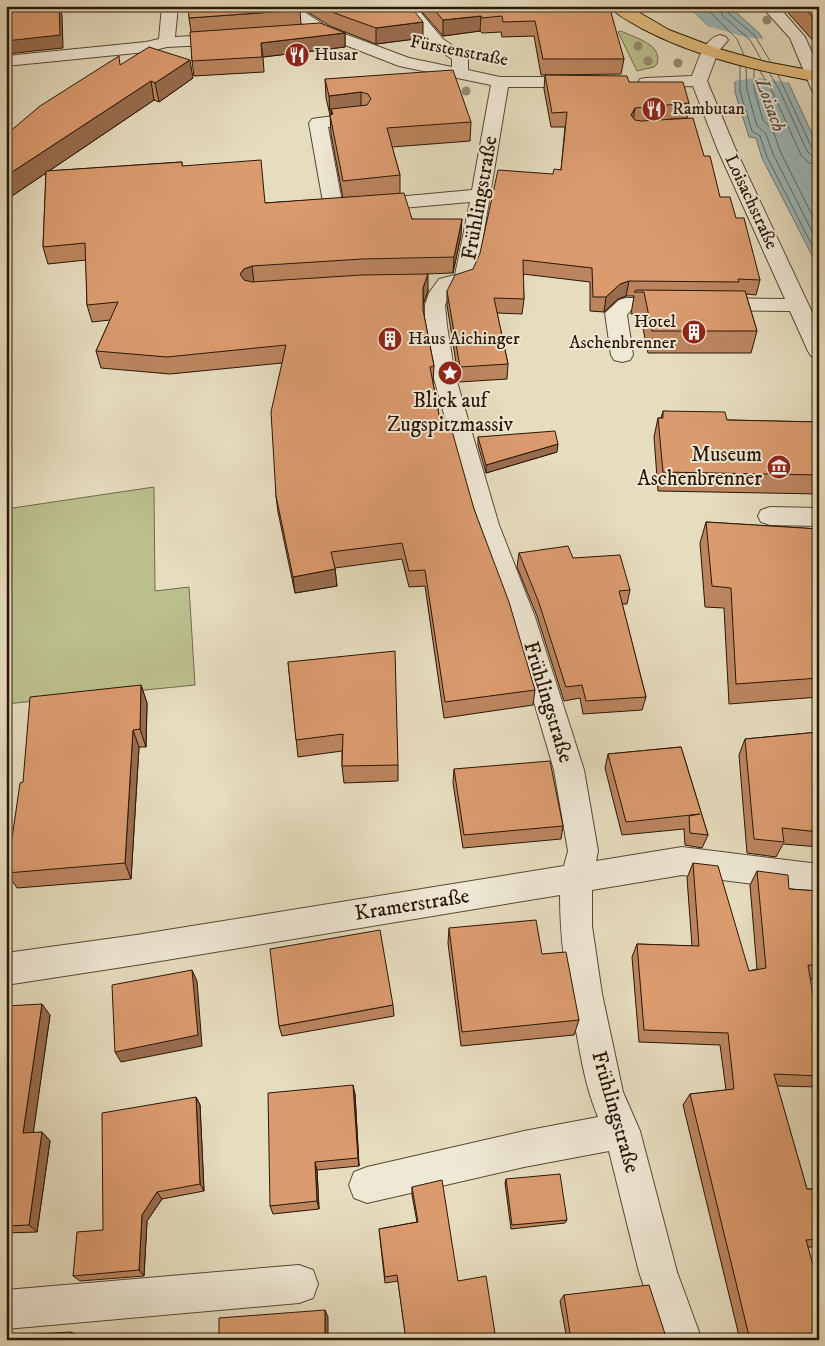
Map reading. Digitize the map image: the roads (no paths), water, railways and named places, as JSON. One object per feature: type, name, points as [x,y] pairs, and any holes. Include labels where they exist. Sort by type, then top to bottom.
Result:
[{"type":"main road","points":[[617,6],[634,19],[787,70],[816,73]]},
{"type":"main road","points":[[627,6],[649,12],[699,32],[715,46],[777,55],[816,73]]},
{"type":"street","points":[[167,42],[170,6]]},
{"type":"street","name":"Fürstenstraße","points":[[284,6],[323,31],[405,62],[500,82],[598,82]]},
{"type":"street","points":[[407,6],[436,42],[454,52],[460,58],[460,74]]},
{"type":"street","points":[[769,6],[794,32],[816,73]]},
{"type":"street","points":[[294,34],[323,31]]},
{"type":"street","points":[[6,61],[146,47],[167,42],[245,38]]},
{"type":"street","points":[[628,83],[700,81],[715,46]]},
{"type":"street","points":[[115,65],[146,47]]},
{"type":"street","name":"Loisachstraße","points":[[700,81],[707,124],[726,148],[819,350]]},
{"type":"street","name":"Frühlingstraße","points":[[500,82],[481,195],[464,279],[446,283],[439,293],[435,305],[436,326],[444,375],[451,392],[486,525],[500,554],[522,616],[569,770],[583,851],[576,878],[576,926],[585,994],[606,1094],[622,1131],[658,1272],[682,1340]]},
{"type":"street","points":[[361,118],[318,122],[334,208],[481,195]]},
{"type":"street","points":[[418,284],[446,283]]},
{"type":"street","points":[[622,355],[616,313],[626,304],[798,305]]},
{"type":"street","points":[[770,516],[819,517]]},
{"type":"street","name":"Kramerstraße","points":[[6,969],[146,949],[682,860],[819,878]]},
{"type":"street","points":[[367,1185],[524,1149],[622,1131]]},
{"type":"street","points":[[6,1310],[299,1284]]},
{"type":"water","name":"Loisach","points":[[688,6],[729,6],[759,33],[789,84],[819,153],[819,269],[762,158],[756,138],[749,137],[735,92],[735,64],[729,46]]},
{"type":"place","name":"Husar","points":[[297,55]]},
{"type":"place","name":"Rambutan","points":[[654,109]]},
{"type":"place","name":"Hotel Aschenbrenner","points":[[694,332]]},
{"type":"place","name":"Haus Aichinger","points":[[390,339]]},
{"type":"place","name":"Blick auf Zugspitzmassiv","points":[[450,373]]},
{"type":"place","name":"Museum Aschenbrenner","points":[[779,467]]}]
